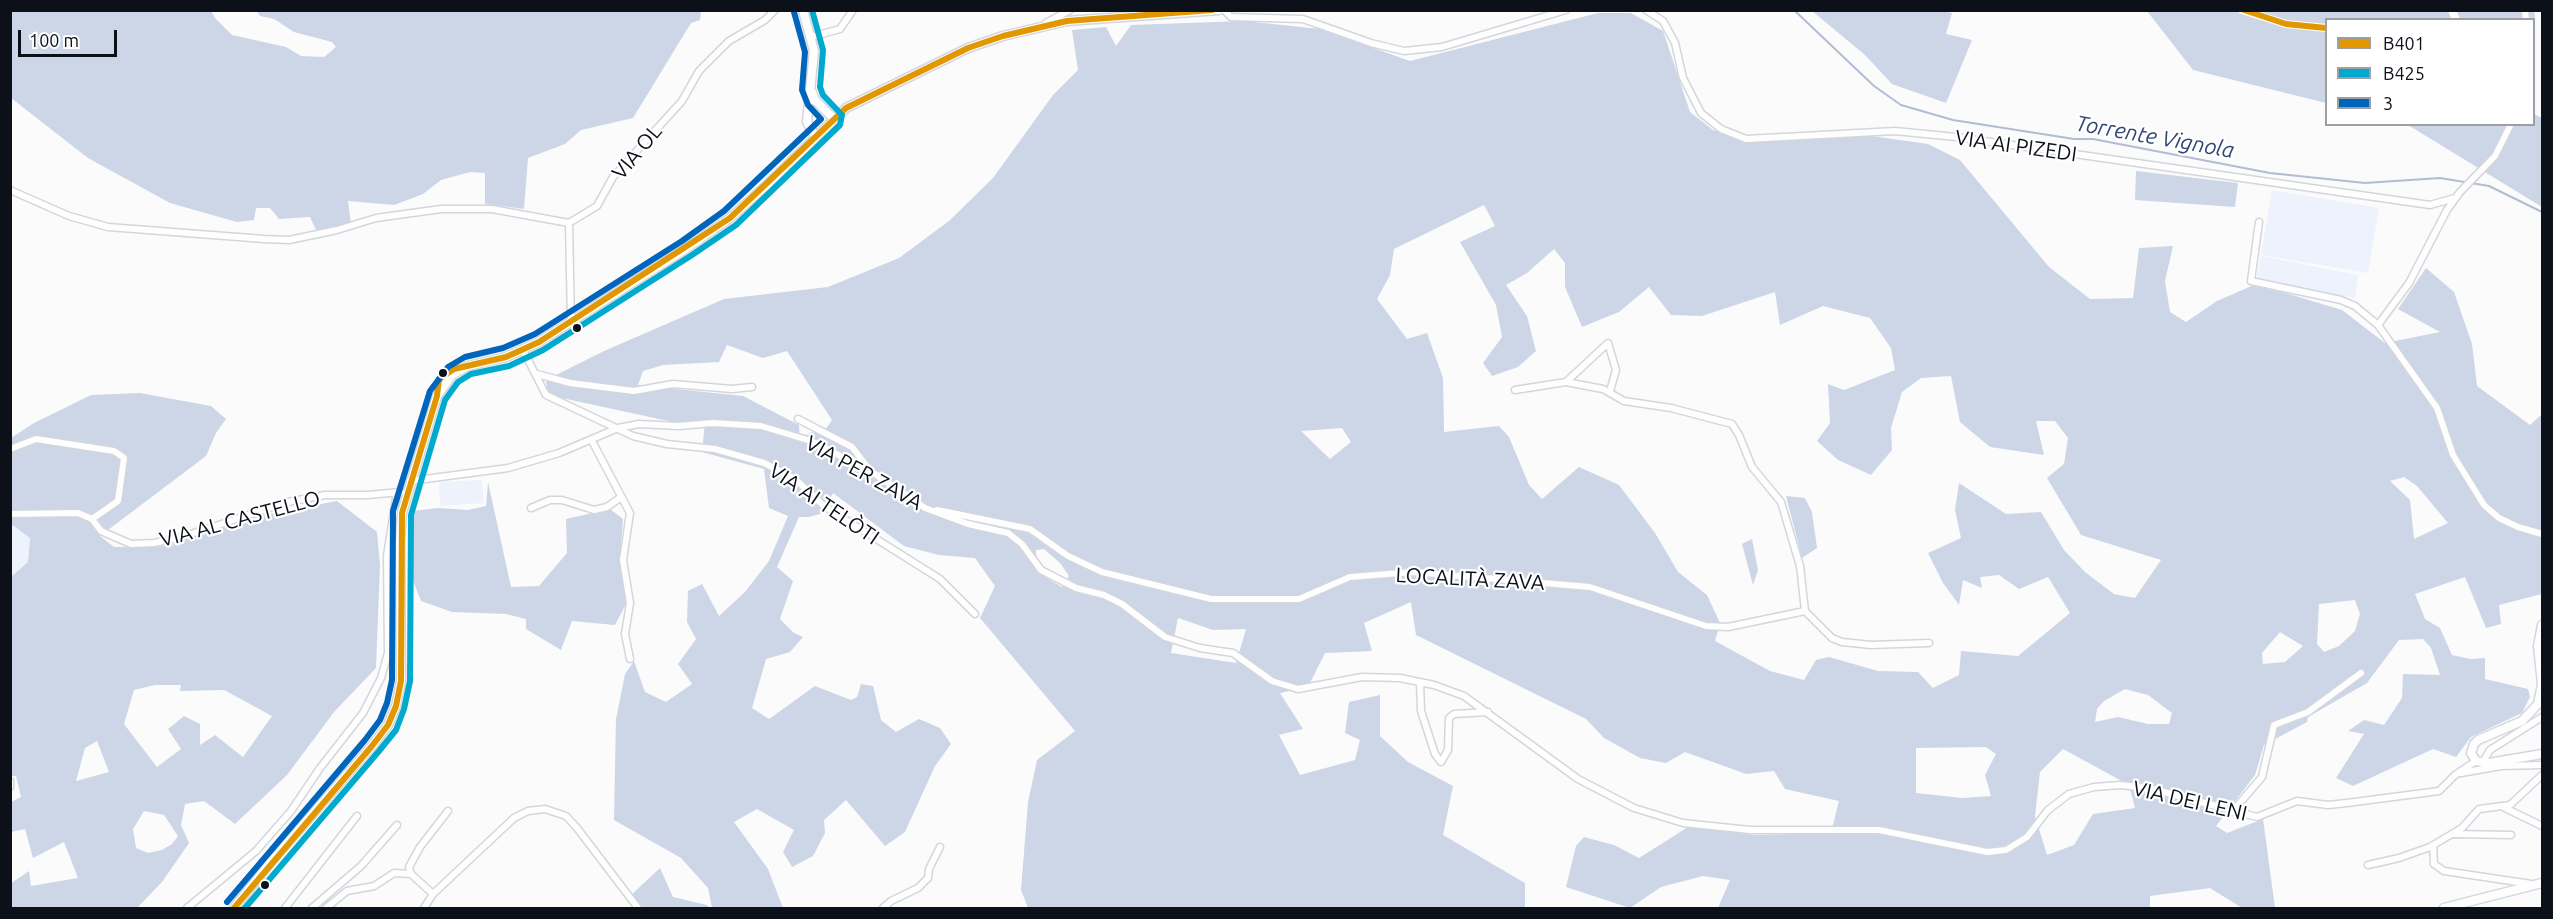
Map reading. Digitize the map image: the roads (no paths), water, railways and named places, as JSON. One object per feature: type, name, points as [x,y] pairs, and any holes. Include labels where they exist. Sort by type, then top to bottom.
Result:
[{"type":"main road","points":[[803,10],[811,37],[814,60],[807,122],[815,136]]},
{"type":"main road","points":[[234,909],[270,862],[372,746],[388,725],[396,706],[401,681],[400,541],[407,491],[437,396],[452,375],[468,366],[524,350],[571,322],[730,218],[768,185],[815,136],[861,100],[968,48],[1034,28],[1067,21],[1219,10]]},
{"type":"main road","points":[[2242,10],[2286,24],[2325,28]]},
{"type":"main road","points":[[811,88],[815,100],[834,119]]},
{"type":"main road","points":[[2542,625],[2540,641],[2542,684],[2538,704],[2522,721],[2474,744],[2471,753],[2479,762],[2542,754]]},
{"type":"main road","points":[[2445,908],[2538,884]]},
{"type":"street","name":"VIA OL","points":[[568,223],[597,206],[614,177],[682,101],[699,71],[729,41],[765,20],[775,10]]},
{"type":"street","points":[[811,37],[840,29],[853,10]]},
{"type":"street","points":[[1034,28],[1070,10]]},
{"type":"street","points":[[1224,10],[1231,17],[1303,19],[1371,43],[1404,51],[1442,47],[1566,10]]},
{"type":"street","name":"VIA AI PIZEDI","points":[[1646,10],[1663,21],[1675,43],[1683,78],[1701,113],[1721,129],[1746,139],[1864,132],[1916,133],[1979,140],[2430,205],[2455,198]]},
{"type":"street","points":[[2378,325],[2409,283],[2455,198],[2495,156],[2510,126]]},
{"type":"street","points":[[10,190],[69,216],[108,227],[264,239],[289,240],[337,230],[376,218],[441,209],[492,209],[568,223],[571,322]]},
{"type":"street","points":[[2259,222],[2251,281],[2341,300],[2355,306],[2378,325],[2437,408],[2453,455],[2484,506],[2499,518],[2542,534]]},
{"type":"street","points":[[1566,382],[1608,343],[1616,370],[1610,392]]},
{"type":"street","name":"VIA AI TELÒTI","points":[[524,350],[546,395],[633,436],[667,444],[715,449],[764,463],[795,479],[824,506],[940,579],[975,614]]},
{"type":"street","points":[[537,374],[570,383],[634,391],[673,384],[732,389],[752,387]]},
{"type":"street","points":[[1515,390],[1566,382],[1610,392],[1624,401],[1671,408],[1732,424],[1752,467],[1781,502],[1800,566],[1805,611],[1832,638],[1842,642],[1871,645],[1929,643]]},
{"type":"street","points":[[798,419],[852,447],[872,472]]},
{"type":"street","name":"VIA PER ZAVA","points":[[618,428],[639,424],[678,426],[713,423],[761,426],[811,441],[872,472],[925,508],[933,510]]},
{"type":"street","points":[[410,481],[508,468],[592,441],[618,428]]},
{"type":"street","points":[[10,449],[36,439],[114,451],[124,458],[118,501],[92,519]]},
{"type":"street","points":[[592,441],[630,513],[623,560],[630,603],[625,634],[630,660]]},
{"type":"street","name":"VIA AL CASTELLO","points":[[10,514],[78,513],[92,519],[101,531],[131,544],[154,543],[182,537],[288,502],[325,495],[367,495],[407,491]]},
{"type":"street","points":[[187,909],[256,851],[291,811],[320,768],[363,713],[381,678],[388,644],[387,556],[397,492]]},
{"type":"street","points":[[531,508],[550,500],[562,500],[594,510],[607,507],[621,497]]},
{"type":"street","name":"LOCALITÀ ZAVA","points":[[933,510],[1030,529],[1068,556],[1102,572],[1211,599],[1299,599],[1350,577],[1413,572],[1590,587],[1706,626],[1728,627],[1805,611]]},
{"type":"street","name":"VIA DEI LENI","points":[[933,510],[968,524],[1008,533],[1022,544],[1041,570],[1056,579],[1076,588],[1104,595],[1122,604],[1166,637],[1200,648],[1233,653],[1276,682],[1298,689],[1362,677],[1420,682],[1464,696],[1578,779],[1634,808],[1683,823],[1750,830],[1879,830],[1975,851],[2006,850],[2027,837],[2048,810],[2069,794],[2094,787],[2120,785],[2149,788],[2257,817],[2297,801],[2328,805],[2423,795],[2439,791],[2455,775],[2479,762],[2490,750],[2542,717]]},
{"type":"street","points":[[2232,812],[2262,777],[2274,725],[2308,712],[2361,673]]},
{"type":"street","points":[[1420,682],[1421,711],[1435,754],[1441,762],[1444,762],[1448,750],[1449,718],[1454,714],[1488,712]]},
{"type":"street","points":[[2455,775],[2501,766],[2542,765]]},
{"type":"street","points":[[2505,808],[2542,775]]},
{"type":"street","points":[[10,781],[10,787]]},
{"type":"street","points":[[2367,865],[2400,858],[2433,846],[2467,824],[2479,809],[2505,808],[2542,826]]},
{"type":"street","points":[[424,909],[434,894],[514,818],[528,811],[545,809],[566,816],[638,909]]},
{"type":"street","points":[[434,894],[411,874],[409,867],[413,858],[448,811]]},
{"type":"street","points":[[285,909],[357,816]]},
{"type":"street","points":[[312,909],[361,866],[397,825]]},
{"type":"street","points":[[2452,834],[2511,836]]},
{"type":"street","points":[[2433,846],[2434,864],[2444,871],[2538,884]]},
{"type":"street","points":[[883,909],[891,901],[918,888],[928,878],[929,869],[940,847]]},
{"type":"street","points":[[326,909],[347,891],[374,886],[394,873],[411,874]]},
{"type":"waterway","name":"Torrente Vignola","points":[[1794,10],[1874,86],[1901,105],[1953,120],[2074,139],[2093,139],[2270,173],[2365,183],[2440,178],[2489,186],[2542,212]]}]
